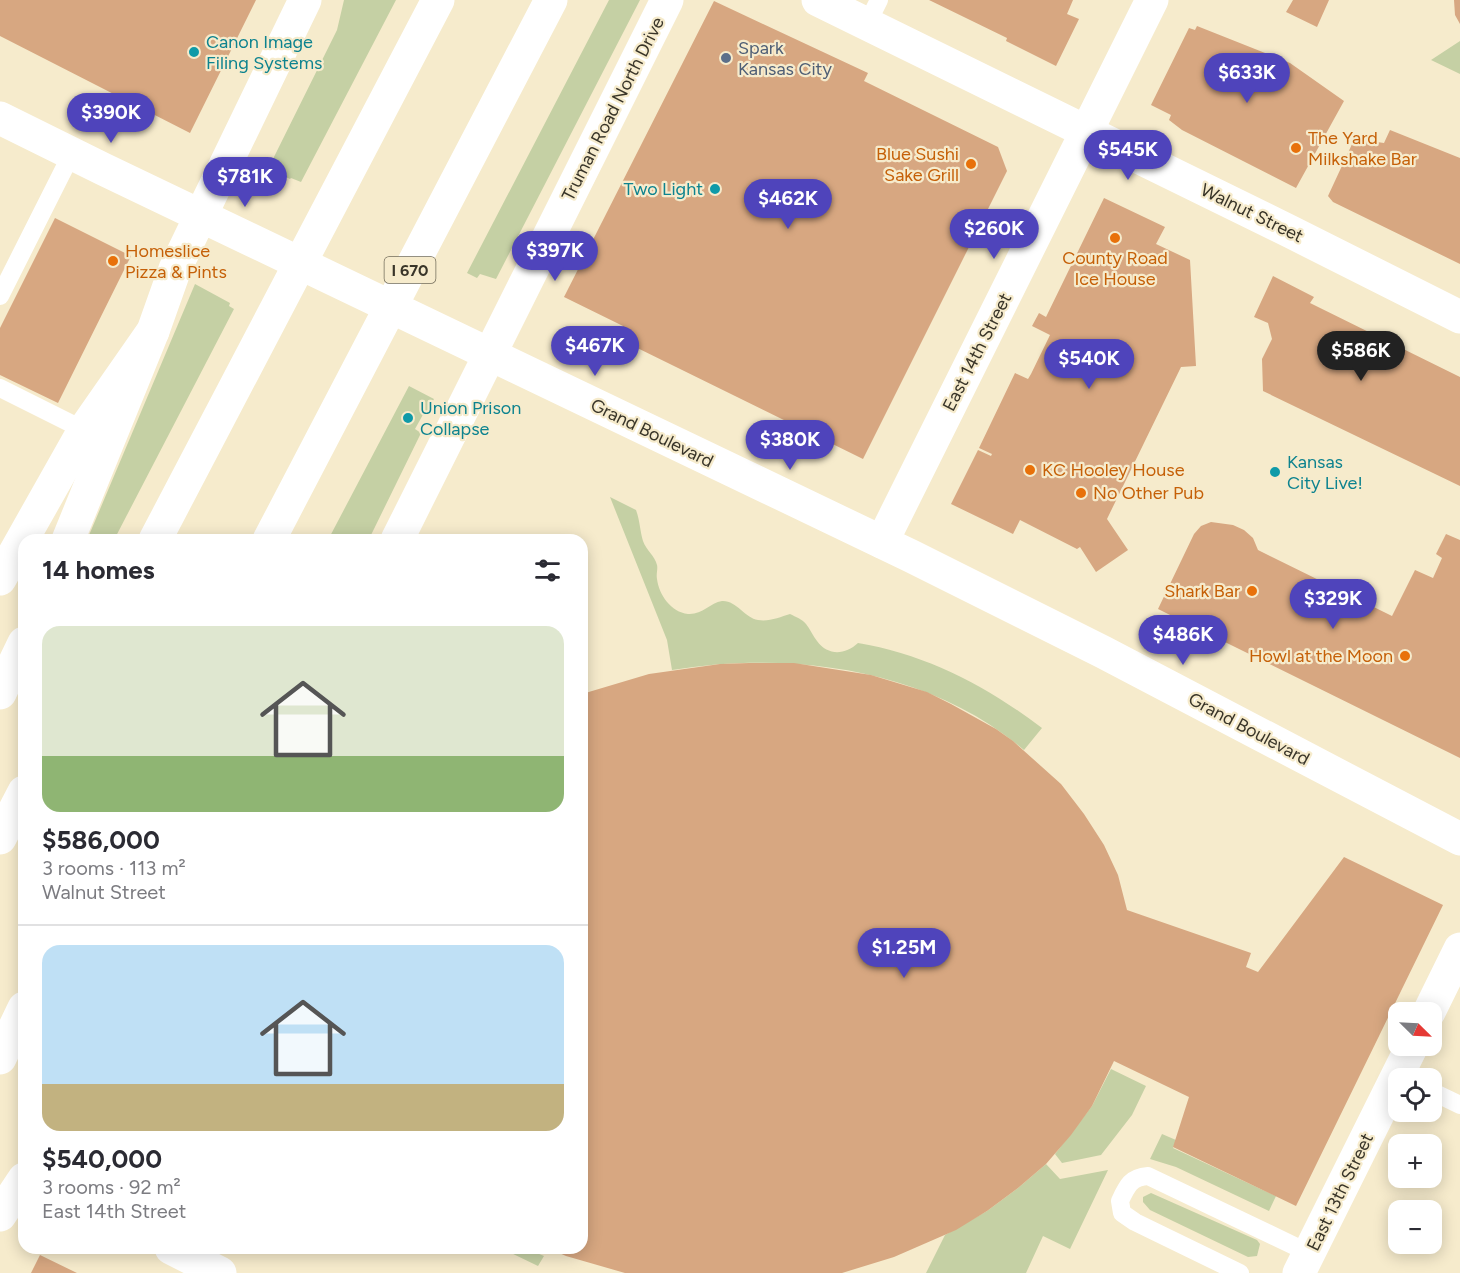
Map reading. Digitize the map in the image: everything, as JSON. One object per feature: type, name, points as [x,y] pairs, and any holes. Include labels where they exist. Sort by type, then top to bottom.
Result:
[{"type":"main road","points":[[70,534],[153,331],[175,269],[305,0]]},
{"type":"main road","points":[[158,534],[438,0]]},
{"type":"main road","name":"I 670","points":[[272,534],[551,0]]},
{"type":"main road","name":"Truman Road North Drive","points":[[400,534],[668,0]]},
{"type":"main road","name":"Walnut Street","points":[[818,0],[873,12],[1087,132],[1460,317]]},
{"type":"main road","name":"East 14th Street","points":[[882,542],[1152,0]]},
{"type":"main road","name":"Grand Boulevard","points":[[0,118],[882,542],[1103,652],[1460,839]]},
{"type":"main road","points":[[25,534],[84,430],[153,331]]},
{"type":"main road","points":[[0,579],[18,547]]},
{"type":"main road","points":[[0,693],[18,656]]},
{"type":"main road","points":[[0,838],[18,804]]},
{"type":"main road","points":[[1434,1002],[1460,949]]},
{"type":"main road","points":[[0,1058],[18,1020]]},
{"type":"main road","name":"East 13th Street","points":[[1304,1263],[1388,1103]]},
{"type":"main road","points":[[0,1164],[18,1174]]},
{"type":"main road","points":[[0,1215],[18,1186]]},
{"type":"main road","points":[[183,1254],[220,1273]]},
{"type":"lane","points":[[0,296],[72,153]]},
{"type":"lane","points":[[0,388],[84,430]]},
{"type":"lane","points":[[1442,1096],[1460,1105]]},
{"type":"lane","points":[[1240,1273],[1135,1222],[1122,1213],[1119,1201],[1127,1187],[1137,1177],[1148,1176],[1304,1263]]},
{"type":"green space","points":[[344,0],[396,0],[301,182],[268,169],[337,30]]},
{"type":"green space","points":[[609,0],[640,0],[496,279],[480,274],[477,278],[467,273]]},
{"type":"green space","points":[[1460,41],[1460,74],[1431,60]]},
{"type":"green space","points":[[195,284],[230,303],[229,306],[234,309],[117,534],[90,534]]},
{"type":"green space","points":[[409,386],[434,399],[415,429],[421,433],[371,534],[331,534]]},
{"type":"green space","points":[[610,497],[636,510],[643,541],[657,565],[660,591],[676,610],[693,614],[714,604],[727,601],[753,619],[770,620],[790,614],[804,622],[821,646],[826,649],[842,652],[858,643],[908,655],[978,686],[1042,728],[1024,750],[987,722],[946,701],[903,684],[857,672],[811,665],[764,663],[718,664],[672,670],[667,640]]},
{"type":"green space","points":[[1111,1069],[1146,1086],[1132,1115],[1101,1155],[1062,1163],[1055,1154],[1092,1106]]},
{"type":"green space","points":[[1162,1134],[1176,1140],[1173,1148],[1276,1196],[1269,1211],[1176,1167],[1150,1159]]},
{"type":"green space","points":[[1046,1164],[1060,1179],[1108,1170],[1070,1249],[1043,1236],[1026,1273],[926,1273],[945,1235],[987,1211]]},
{"type":"green space","points":[[1151,1193],[1257,1240],[1260,1244],[1257,1256],[1248,1257],[1150,1210],[1143,1202],[1143,1197]]},
{"type":"green space","points":[[513,1254],[544,1256],[538,1266]]},
{"type":"building","points":[[0,0],[256,0],[190,133],[0,36]]},
{"type":"building","points":[[929,0],[1073,0],[1067,14],[1079,19],[1056,66],[1006,41],[1007,38]]},
{"type":"building","points":[[1293,0],[1329,0],[1317,27],[1286,12]]},
{"type":"building","points":[[1454,0],[1460,0],[1460,24],[1455,15]]},
{"type":"building","points":[[714,1],[868,73],[864,81],[998,147],[1007,171],[863,459],[617,338],[623,326],[564,297]]},
{"type":"building","points":[[1197,26],[1290,63],[1344,101],[1296,188],[1182,130],[1169,120],[1171,115],[1151,105],[1189,28],[1195,30]]},
{"type":"building","points":[[1390,130],[1460,158],[1460,264],[1333,202],[1328,196],[1353,142],[1359,143],[1363,140],[1384,143]]},
{"type":"building","points":[[1104,198],[1165,227],[1156,244],[1190,260],[1196,366],[1181,367],[1107,519],[1128,550],[1096,572],[1080,547],[1077,549],[1020,520],[1013,534],[951,504],[978,450],[991,456],[992,454],[979,448],[1015,373],[1028,379],[1050,335],[1032,326],[1039,313],[1046,317]]},
{"type":"building","points":[[55,218],[131,256],[58,403],[0,375],[0,328]]},
{"type":"building","points":[[1273,276],[1314,297],[1310,303],[1460,377],[1460,486],[1263,391],[1262,359],[1272,339],[1268,323],[1254,317]]},
{"type":"building","points":[[1211,522],[1233,525],[1244,530],[1253,538],[1258,550],[1392,616],[1415,570],[1433,578],[1442,558],[1436,554],[1446,534],[1460,540],[1460,758],[1158,609],[1194,534],[1201,526]]},
{"type":"building","points":[[794,663],[871,675],[927,692],[996,729],[1013,741],[1061,784],[1104,845],[1118,875],[1127,910],[1251,953],[1246,967],[1258,972],[1344,857],[1443,905],[1396,1002],[1388,1002],[1388,1018],[1296,1206],[1173,1147],[1189,1097],[1114,1061],[1092,1106],[1046,1164],[987,1211],[956,1230],[894,1257],[842,1273],[625,1273],[562,1254],[588,1254],[588,692],[649,674],[720,664]]},
{"type":"building","points":[[40,1255],[77,1273],[31,1273]]},
{"type":"place","name":"Canon Image Filing Systems","points":[[194,52]]},
{"type":"place","name":"Spark Kansas City","points":[[726,58]]},
{"type":"place","name":"The Yard Milkshake Bar","points":[[1296,148]]},
{"type":"place","name":"Blue Sushi Sake Grill","points":[[971,164]]},
{"type":"place","name":"Two Light","points":[[715,189]]},
{"type":"place","name":"County Road Ice House","points":[[1115,238]]},
{"type":"place","name":"Homeslice Pizza & Pints","points":[[113,261]]},
{"type":"place","name":"Union Prison Collapse","points":[[408,418]]},
{"type":"place","name":"KC Hooley House","points":[[1030,470]]},
{"type":"place","name":"Kansas City Live!","points":[[1275,472]]},
{"type":"place","name":"No Other Pub","points":[[1081,493]]},
{"type":"place","name":"Shark Bar","points":[[1252,591]]},
{"type":"place","name":"Howl at the Moon","points":[[1405,656]]}]
